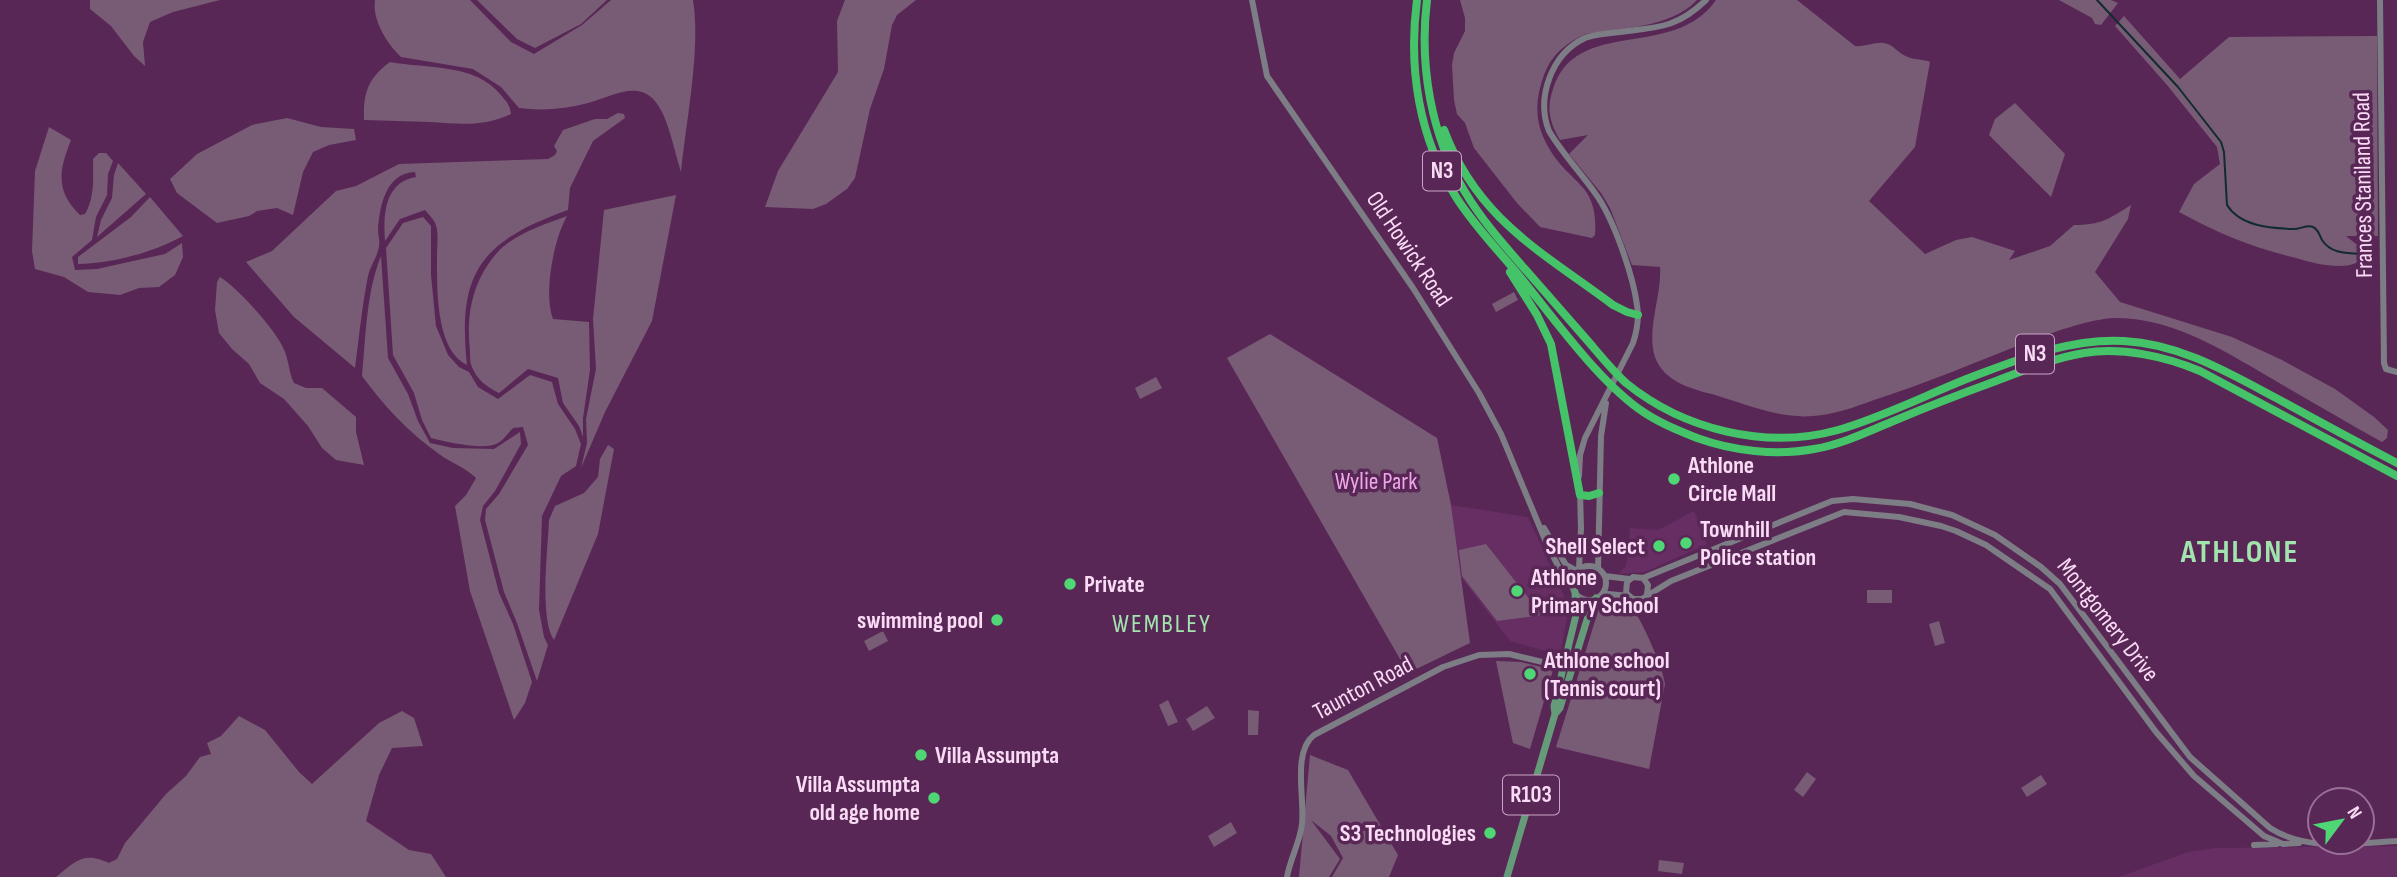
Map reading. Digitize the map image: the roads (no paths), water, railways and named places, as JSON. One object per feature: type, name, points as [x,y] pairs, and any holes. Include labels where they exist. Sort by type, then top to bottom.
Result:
[{"type":"highway","name":"N3","points":[[1416,0],[1413,58],[1420,109],[1436,158],[1457,198],[1478,227],[1603,376],[1627,399],[1665,425],[1708,442],[1765,451],[1814,449],[1854,438],[1937,403],[2051,361],[2084,353],[2134,353],[2170,359],[2200,371],[2397,476]]},
{"type":"highway","points":[[1430,0],[1429,47],[1436,113],[1457,160],[1479,195],[1501,220],[1528,244],[1613,304],[1637,315]]},
{"type":"highway","name":"N3","points":[[1436,113],[1454,173],[1478,212],[1610,367],[1625,382],[1663,408],[1706,426],[1750,436],[1794,437],[1817,434],[1853,425],[2036,353],[2096,341],[2129,341],[2169,348],[2204,360],[2397,463]]},
{"type":"highway","points":[[1478,227],[1526,296],[1551,345],[1580,495],[1599,493]]},
{"type":"main road","name":"R103","points":[[1507,877],[1555,714],[1560,708],[1576,615],[1574,590]]},
{"type":"main road","name":"R103","points":[[1568,668],[1598,597]]},
{"type":"street","name":"Old Howick Road","points":[[1252,0],[1267,76],[1392,257],[1491,412],[1559,568],[1574,590]]},
{"type":"street","points":[[1574,590],[1587,599],[1608,594],[1629,596],[1638,600],[1647,594],[1648,585],[1643,578],[1605,576],[1598,569],[1588,566],[1578,570],[1581,540],[1579,465],[1582,445],[1627,358],[1636,335],[1637,305],[1628,270],[1609,218],[1597,195],[1549,131],[1545,121],[1544,101],[1548,79],[1553,68],[1566,53],[1585,38],[1670,24],[1691,15],[1706,0]]},
{"type":"street","name":"Frances Staniland Road","points":[[2380,0],[2386,369],[2397,372]]},
{"type":"street","points":[[1598,569],[1601,436],[1607,397]]},
{"type":"street","name":"Montgomery Drive","points":[[1643,578],[1832,501],[1853,499],[1910,504],[1952,515],[1974,524],[2042,567],[2060,584],[2181,746],[2207,774],[2270,828],[2289,839],[2304,842],[2333,844],[2397,841]]},
{"type":"street","points":[[1899,503],[1899,517]]},
{"type":"street","points":[[1908,519],[1910,504]]},
{"type":"street","name":"Montgomery Drive","points":[[1647,594],[1671,581],[1844,512],[1899,517],[1941,526],[1977,540],[2043,583],[2056,595],[2156,732],[2185,767],[2264,836],[2283,844],[2304,842]]},
{"type":"street","name":"Old Howick Road","points":[[1539,521],[1566,565],[1578,570]]},
{"type":"street","points":[[1691,558],[1696,571]]},
{"type":"street","name":"R103","points":[[1574,590],[1572,579],[1578,570]]},
{"type":"street","name":"R103","points":[[1598,597],[1605,587],[1605,576]]},
{"type":"street","points":[[1629,579],[1625,589],[1629,596]]},
{"type":"street","points":[[2099,654],[2105,644]]},
{"type":"street","points":[[2099,654],[2110,651]]},
{"type":"street","name":"Taunton Road","points":[[1287,877],[1302,826],[1301,771],[1304,747],[1314,735],[1466,658],[1492,653],[1509,654],[1568,668]]},
{"type":"street","points":[[2201,782],[2207,774]]},
{"type":"street","points":[[2210,789],[2215,781]]},
{"type":"street","points":[[2254,845],[2283,844]]},
{"type":"waterway","points":[[2097,0],[2178,87],[2221,142],[2227,205],[2233,212],[2247,222],[2265,227],[2313,227],[2330,248],[2362,254]]},
{"type":"place","name":"Athlone Circle Mall","points":[[1674,479]]},
{"type":"place","name":"Townhill Police station","points":[[1686,543]]},
{"type":"place","name":"Shell Select","points":[[1659,546]]},
{"type":"place","name":"Private","points":[[1070,584]]},
{"type":"place","name":"Athlone Primary School","points":[[1517,591]]},
{"type":"place","name":"swimming pool","points":[[997,620]]},
{"type":"place","name":"Athlone school (Tennis court)","points":[[1530,674]]},
{"type":"place","name":"Villa Assumpta","points":[[921,755]]},
{"type":"place","name":"Villa Assumpta old age home","points":[[934,798]]},
{"type":"place","name":"S3 Technologies","points":[[1490,833]]},
{"type":"district","name":"ATHLONE","points":[[2240,552]]},
{"type":"district","name":"WEMBLEY","points":[[1162,624]]},
{"type":"park label","name":"Wylie Park","points":[[1376,481]]}]
